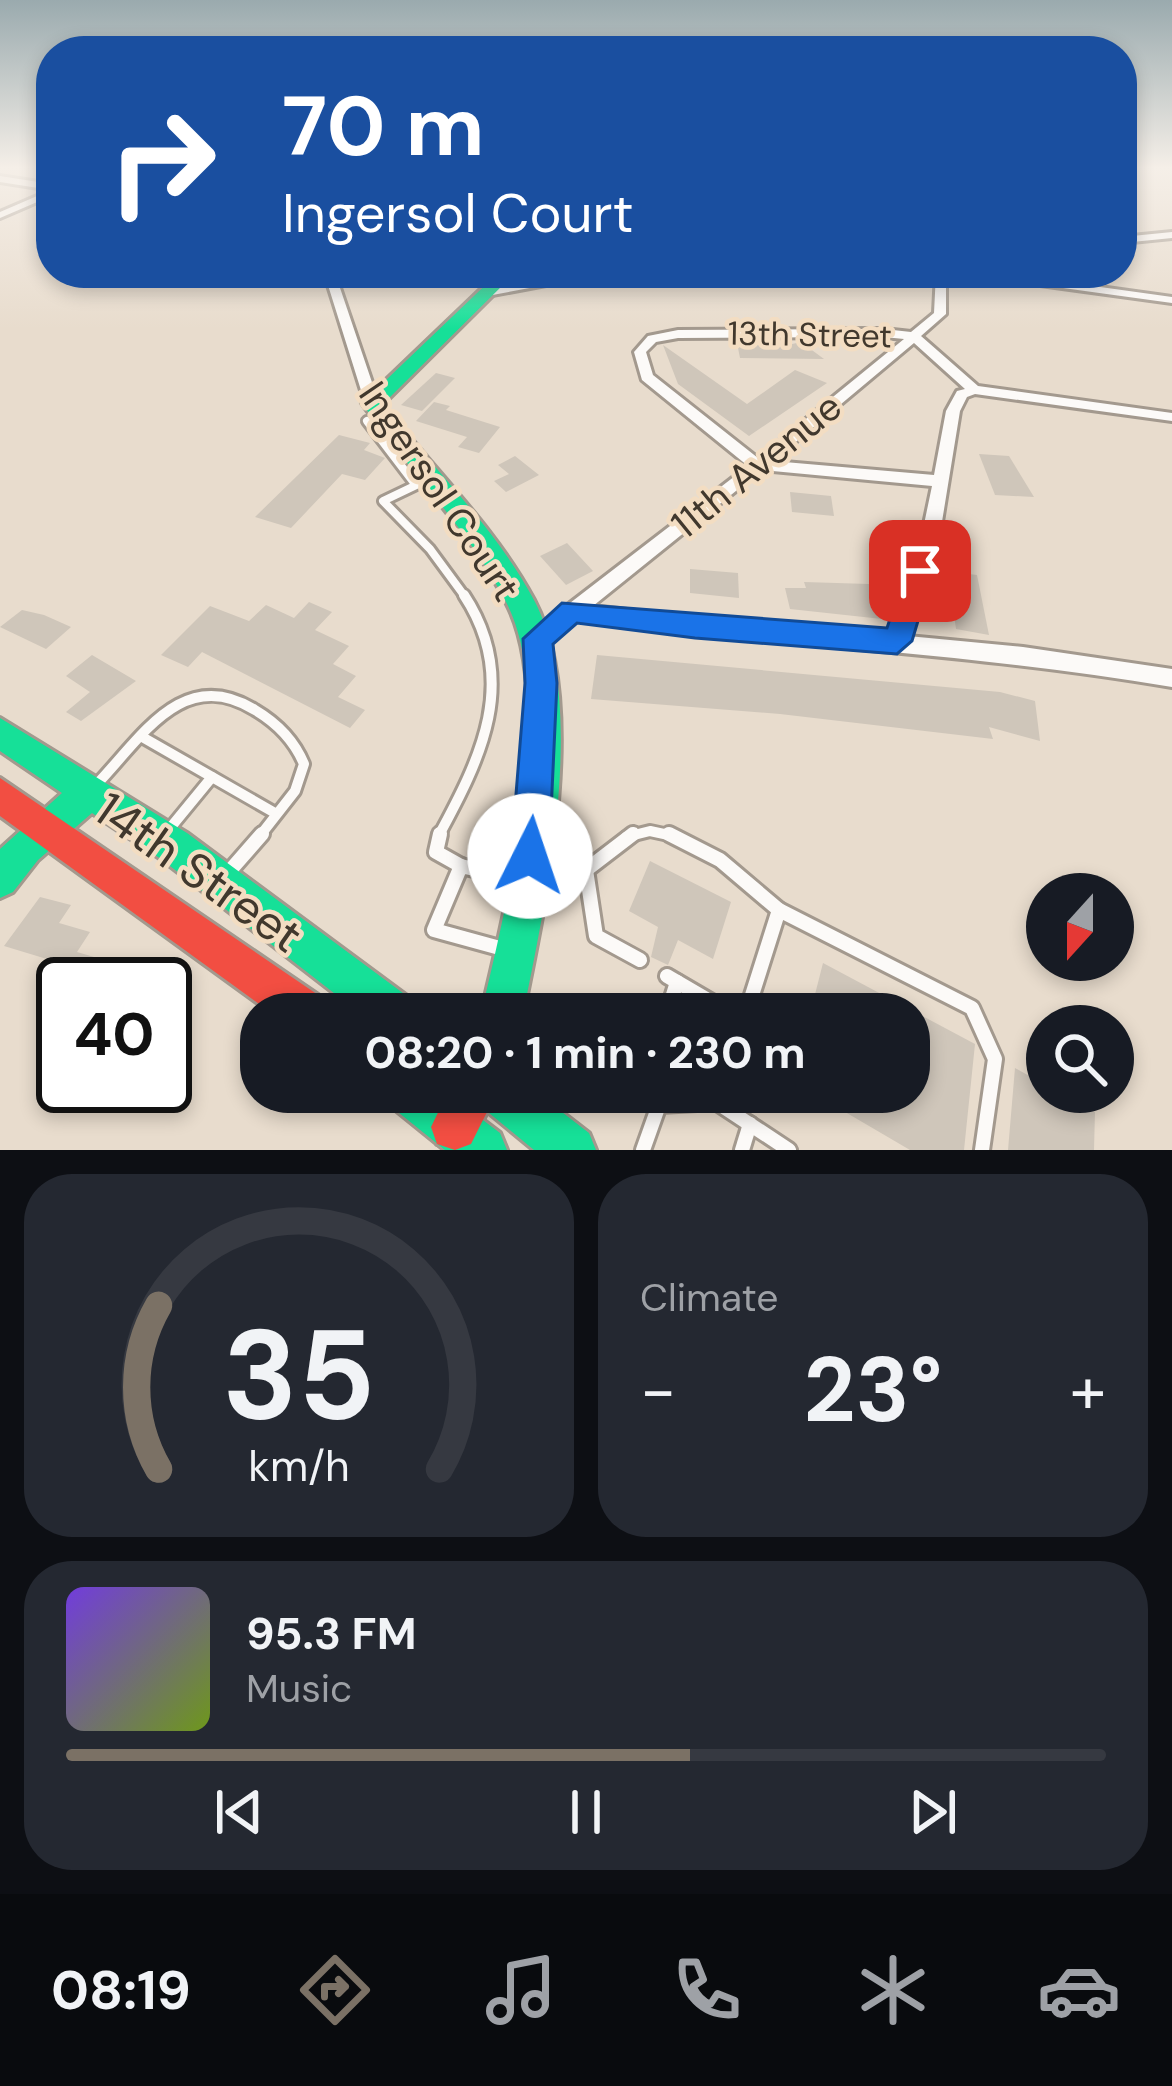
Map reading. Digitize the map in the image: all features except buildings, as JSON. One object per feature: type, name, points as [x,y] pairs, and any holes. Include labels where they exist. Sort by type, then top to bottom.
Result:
[{"type":"street","points":[[1137,239],[1172,235]]},
{"type":"street","name":"Ingersol Court","points":[[334,288],[369,412],[422,482],[479,545],[538,639]]},
{"type":"street","points":[[369,412],[492,288]]},
{"type":"street","name":"11th Avenue","points":[[538,639],[940,314],[941,288]]},
{"type":"street","points":[[1084,288],[1172,300]]},
{"type":"street","name":"13th Street","points":[[757,465],[646,376],[639,360],[644,345],[664,336],[752,330],[914,336],[974,390]]},
{"type":"street","points":[[897,641],[931,534],[953,411],[962,394],[974,390],[1172,418]]},
{"type":"street","points":[[757,465],[939,481]]},
{"type":"street","name":"Ingersol Court","points":[[572,610],[695,627],[897,641],[1172,678]]},
{"type":"street","points":[[507,993],[531,848],[541,683],[538,639]]},
{"type":"street","name":"14th Street","points":[[0,733],[161,838],[368,993]]},
{"type":"street","points":[[0,879],[44,830],[88,793]]},
{"type":"street","name":"14th Street","points":[[0,795],[279,993]]},
{"type":"street","points":[[436,1113],[483,1150]]},
{"type":"street","points":[[454,1127],[462,1113]]},
{"type":"street","points":[[525,1113],[572,1150]]},
{"type":"lane","points":[[422,482],[383,501],[426,542],[474,603],[490,650],[490,729],[438,838],[436,852],[461,866],[496,874],[506,837],[586,870]]},
{"type":"lane","points":[[88,793],[174,710],[203,693],[220,693],[291,734],[305,755],[303,778],[220,883]]},
{"type":"lane","points":[[144,738],[275,813]]},
{"type":"lane","points":[[161,838],[212,777]]},
{"type":"lane","points":[[586,870],[621,839],[650,830],[694,846],[741,873],[779,910],[972,1008],[995,1059],[982,1150]]},
{"type":"lane","points":[[461,866],[434,930],[516,953]]},
{"type":"lane","points":[[586,870],[596,935],[640,960]]},
{"type":"lane","points":[[753,993],[779,910]]},
{"type":"lane","points":[[609,963],[615,946]]},
{"type":"lane","points":[[671,993],[672,979],[696,993]]},
{"type":"lane","points":[[643,1150],[656,1113]]},
{"type":"lane","points":[[737,1113],[789,1150]]},
{"type":"lane","points":[[742,1150],[750,1124]]},
{"type":"traffic: fast","points":[[491,288],[372,403],[484,544],[535,634],[542,668],[541,766],[528,878],[506,993]]},
{"type":"traffic: fast","points":[[0,733],[174,846],[368,993]]},
{"type":"traffic: fast","points":[[0,879],[25,847],[88,793]]},
{"type":"traffic: fast","points":[[436,1113],[483,1150]]},
{"type":"traffic: fast","points":[[525,1113],[572,1150]]},
{"type":"traffic: jam","points":[[0,795],[279,993]]},
{"type":"traffic: jam","points":[[454,1127],[462,1113]]},
{"type":"route","points":[[530,856],[541,683],[538,639],[572,610],[695,627],[897,641],[920,571]]}]
